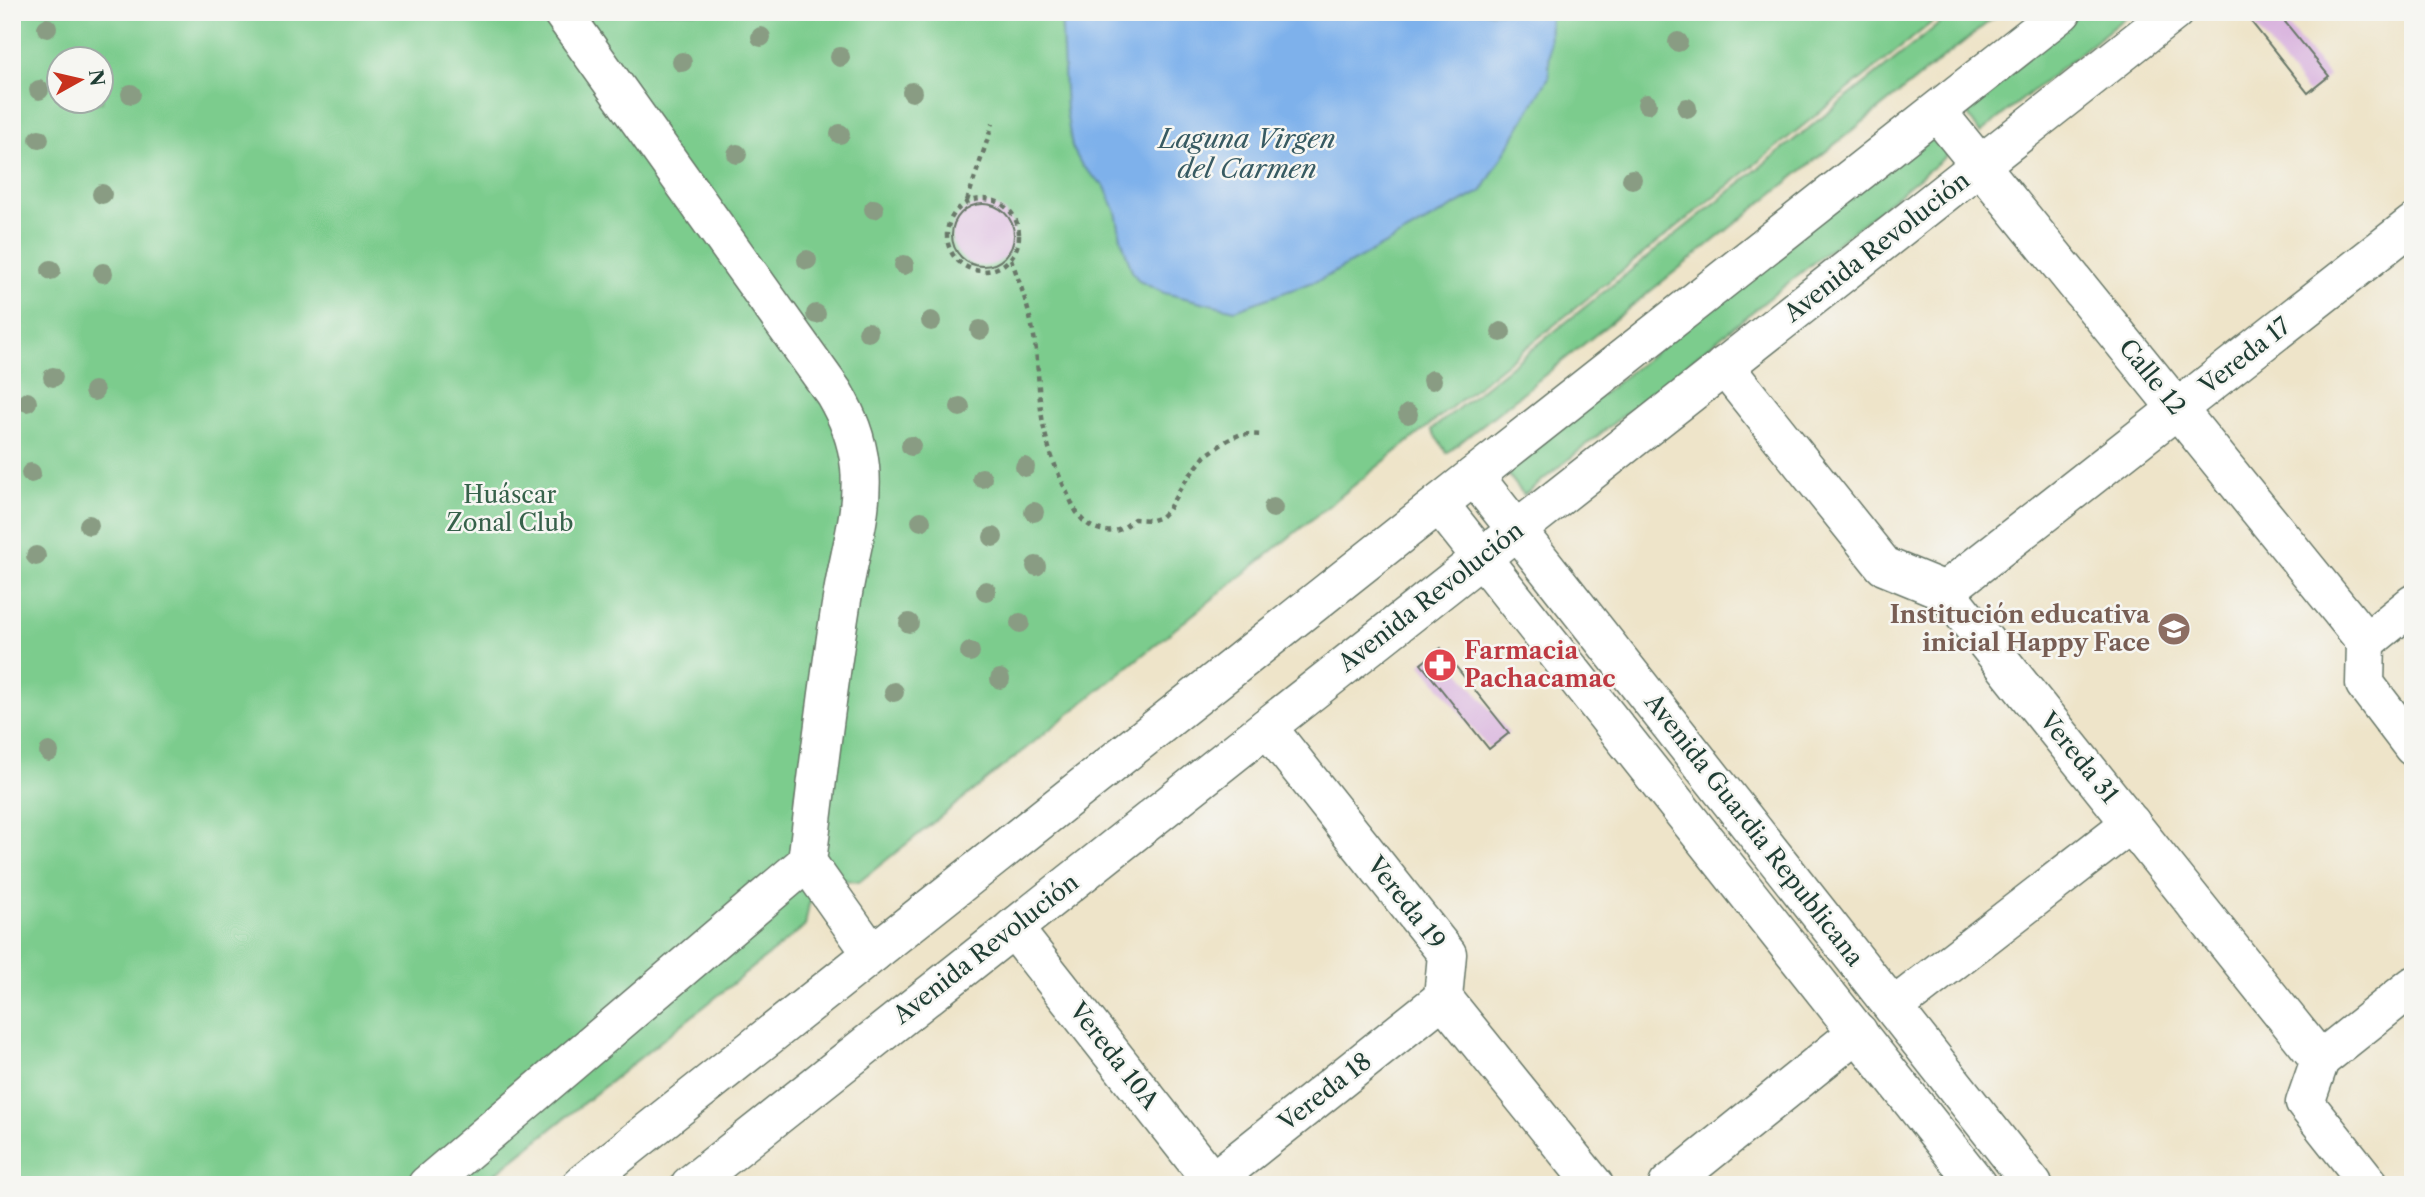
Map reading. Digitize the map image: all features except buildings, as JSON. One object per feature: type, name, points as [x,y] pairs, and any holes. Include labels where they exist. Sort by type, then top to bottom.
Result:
[{"type":"street","points":[[562,12],[834,393],[848,416],[856,439],[861,499],[843,592],[807,862],[872,954]]},
{"type":"street","points":[[581,1185],[1474,475],[2062,12]]},
{"type":"street","name":"Avenida Revolución","points":[[690,1185],[2174,12]]},
{"type":"street","name":"Calle 12","points":[[1937,112],[2366,642]]},
{"type":"street","name":"Vereda 17","points":[[1945,591],[2413,224]]},
{"type":"street","name":"Vereda 31","points":[[1724,366],[1884,566],[1945,591],[2320,1060]]},
{"type":"street","name":"Avenida Guardia Republicana","points":[[1474,475],[2033,1185]]},
{"type":"street","name":"Avenida Guardia Republicana","points":[[1439,504],[1978,1185]]},
{"type":"street","points":[[2413,604],[2366,642],[2365,684],[2413,747]]},
{"type":"street","name":"Vereda 19","points":[[1267,727],[1447,954],[1443,998]]},
{"type":"street","points":[[1894,1007],[2131,823]]},
{"type":"street","points":[[427,1185],[807,862]]},
{"type":"street","name":"Vereda 10A","points":[[1013,928],[1212,1184]]},
{"type":"street","points":[[2370,1185],[2305,1103],[2320,1060],[2413,986]]},
{"type":"street","points":[[1443,998],[1594,1185]]},
{"type":"street","name":"Vereda 18","points":[[1212,1184],[1443,998]]},
{"type":"street","points":[[1668,1185],[1858,1032]]},
{"type":"path","points":[[967,202],[993,124]]},
{"type":"path","points":[[995,200],[1007,208],[1016,219],[1020,233],[1018,247],[1011,259],[1000,267],[986,272],[972,270],[960,263],[951,252],[947,238],[949,224],[956,211],[967,202],[995,200]]},
{"type":"path","points":[[1011,259],[1034,334],[1046,436],[1059,476],[1077,514],[1087,526],[1115,532],[1134,519],[1152,520],[1161,517],[1168,510],[1182,484],[1205,456],[1241,434],[1264,435]]},
{"type":"green space","name":"Huáscar Zonal Club","points":[[12,12],[1945,12],[859,882],[843,880],[809,904],[805,926],[481,1185],[12,1185]]},
{"type":"green space","points":[[1954,12],[2001,12],[1447,453],[1431,430]]},
{"type":"green space","points":[[2083,12],[2132,12],[1980,133],[1963,108]]},
{"type":"green space","points":[[1932,129],[1950,153],[1524,495],[1506,472]]},
{"type":"water","name":"Laguna Virgen del Carmen","points":[[1061,12],[1550,12],[1549,77],[1482,191],[1322,279],[1235,310],[1164,293],[1139,281],[1132,271],[1116,212],[1105,187],[1082,166],[1072,147],[1066,111]]},
{"type":"place","name":"Institución educativa inicial Happy Face","points":[[2174,629]]},
{"type":"place","name":"Farmacia Pachacamac","points":[[1440,665]]}]
